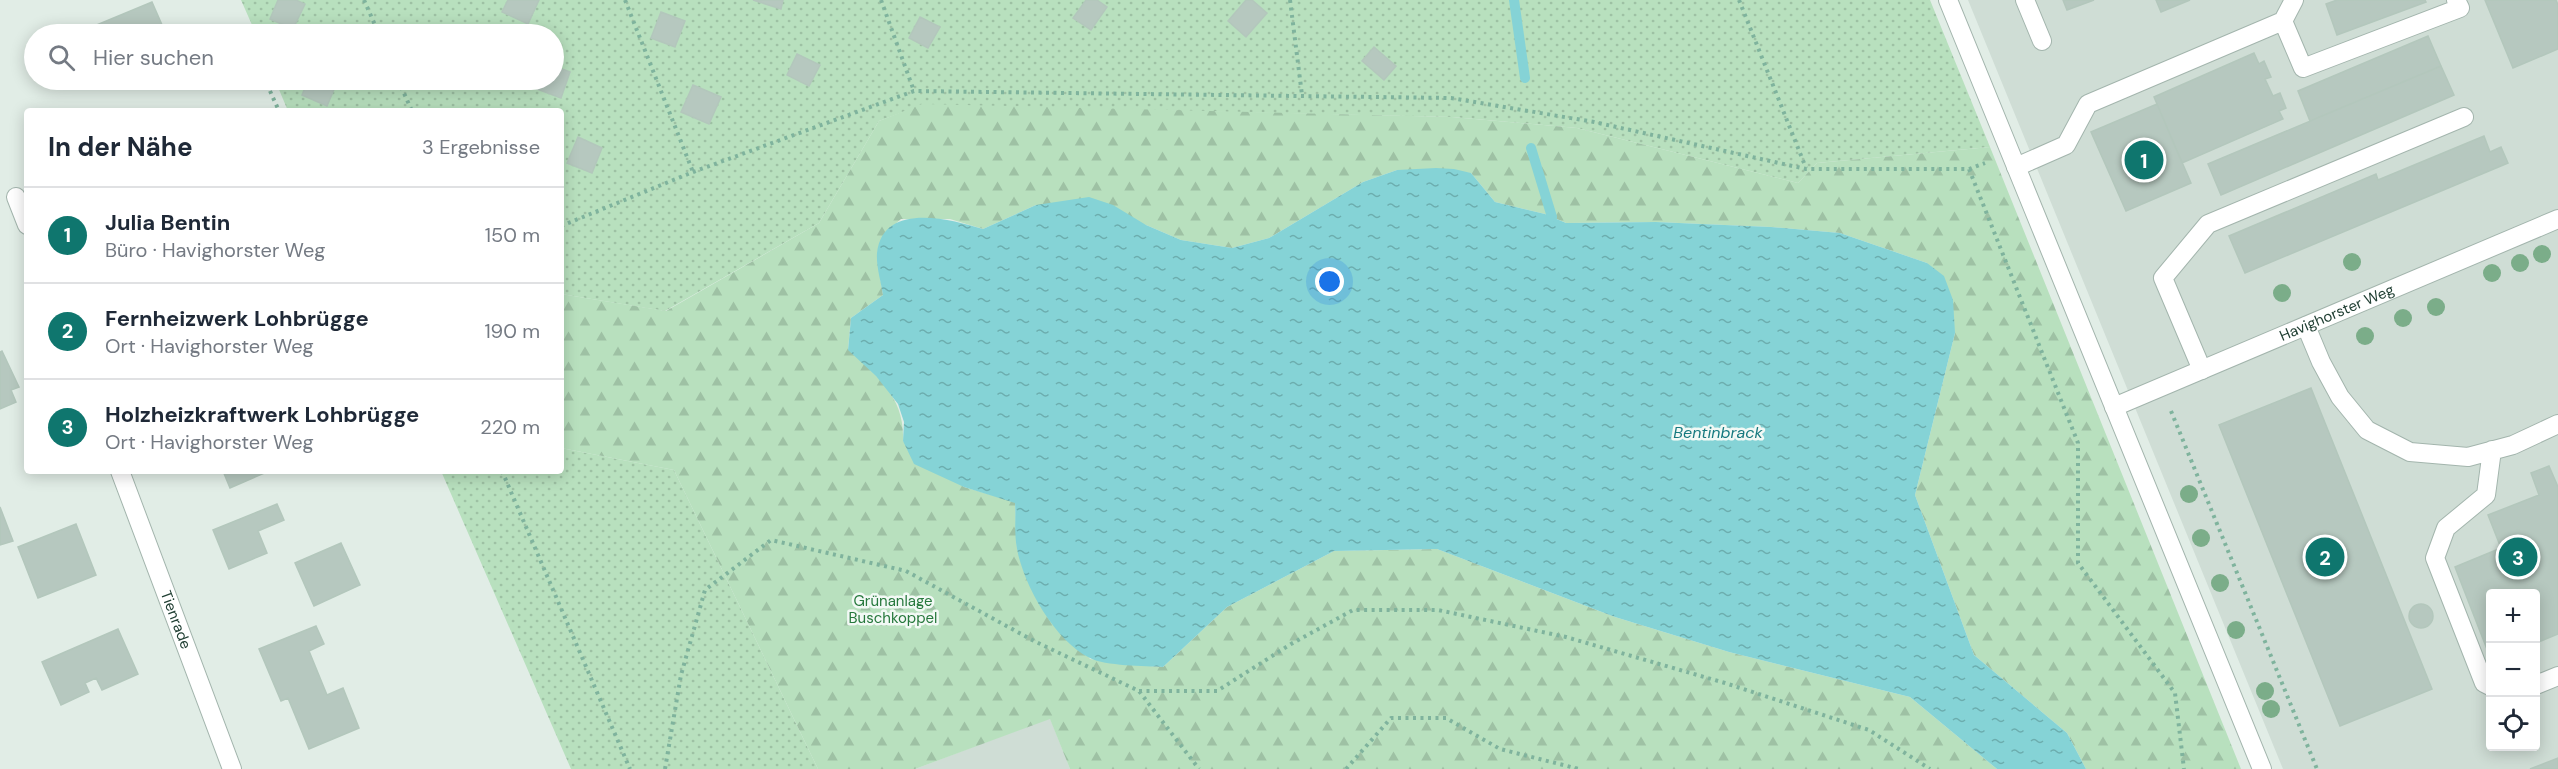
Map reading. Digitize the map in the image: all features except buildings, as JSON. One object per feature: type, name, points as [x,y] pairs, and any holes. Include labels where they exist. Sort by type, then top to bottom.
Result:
[{"type":"street","points":[[1948,0],[2262,769]]},
{"type":"street","points":[[2025,0],[2042,41]]},
{"type":"street","points":[[2013,159],[2066,145],[2088,104],[2283,21],[2294,0]]},
{"type":"street","points":[[2283,21],[2303,68],[2460,8],[2456,0]]},
{"type":"street","points":[[2202,370],[2163,278],[2208,224],[2464,117]]},
{"type":"street","points":[[16,197],[24,217]]},
{"type":"street","name":"Havighorster Weg","points":[[2114,407],[2556,224]]},
{"type":"street","points":[[2306,326],[2321,362],[2340,397],[2367,430],[2410,452],[2468,457],[2513,445],[2558,424]]},
{"type":"street","points":[[2486,684],[2435,558],[2446,528],[2486,495],[2492,450]]},
{"type":"street","name":"Tienrade","points":[[121,474],[232,769]]},
{"type":"street","points":[[2540,683],[2558,676]]},
{"type":"path","points":[[364,0],[375,24]]},
{"type":"path","points":[[625,0],[693,172]]},
{"type":"path","points":[[881,0],[914,91]]},
{"type":"path","points":[[1290,0],[1302,95]]},
{"type":"path","points":[[1739,0],[1806,169]]},
{"type":"path","points":[[403,90],[411,108]]},
{"type":"path","points":[[270,91],[278,108]]},
{"type":"path","points":[[564,225],[693,172],[914,91],[1450,98],[1594,122],[1806,169],[1969,169],[2013,159]]},
{"type":"path","points":[[1969,169],[2078,443],[2078,563],[2175,693],[2184,769]]},
{"type":"path","points":[[2161,387],[2317,769]]},
{"type":"path","points":[[503,474],[630,769]]},
{"type":"path","points":[[665,769],[681,675],[705,590],[771,540],[906,571],[1034,641],[1139,691],[1217,691],[1291,644],[1353,610],[1438,610],[1566,637],[1725,683],[1869,730],[1929,769]]},
{"type":"path","points":[[1139,691],[1199,769]]},
{"type":"path","points":[[1346,769],[1391,718],[1446,718],[1500,749],[1579,769]]},
{"type":"shaded area","points":[[1968,0],[2558,0],[2558,769],[2283,769]]},
{"type":"shaded area","points":[[1050,718],[1070,769],[915,769]]},
{"type":"green space","points":[[241,0],[1930,0],[1990,147],[1817,163],[1798,183],[1577,128],[1452,117],[922,105],[879,121],[819,223],[665,311],[564,294],[564,108],[287,108],[279,90],[564,90],[564,24],[252,24]]},
{"type":"green space","name":"Grünanlage Buschkoppel","points":[[922,104],[1452,117],[1577,128],[1798,183],[1817,163],[1990,147],[2241,769],[2086,769],[2067,733],[1974,655],[1915,495],[1955,333],[1927,263],[1840,233],[1771,227],[1656,222],[1566,223],[1545,214],[1495,202],[1471,173],[1397,170],[1363,182],[1269,238],[1232,248],[1181,240],[1146,225],[1036,205],[983,229],[950,219],[901,219],[881,245],[879,263],[883,295],[851,318],[848,349],[888,389],[899,412],[903,441],[964,487],[1015,502],[1017,549],[1090,659],[1163,667],[1227,607],[1334,551],[1437,549],[1615,617],[1729,652],[1910,697],[1997,769],[1070,769],[1050,719],[915,769],[818,769],[674,470],[564,449],[564,294],[666,311],[819,223],[879,121]]},
{"type":"green space","points":[[564,449],[674,470],[818,769],[571,769],[442,474],[564,474]]},
{"type":"water","name":"Bentinbrack","points":[[1436,168],[1471,173],[1495,202],[1545,214],[1566,223],[1656,222],[1771,227],[1840,233],[1927,263],[1944,276],[1953,300],[1955,333],[1915,495],[1974,655],[2067,733],[2086,769],[1997,769],[1910,697],[1729,652],[1615,617],[1437,549],[1334,551],[1227,607],[1163,667],[1097,661],[1077,650],[1065,639],[1053,626],[1034,595],[1026,579],[1017,549],[1015,503],[964,487],[914,464],[903,441],[904,422],[898,404],[876,376],[848,350],[851,318],[883,295],[877,258],[882,237],[891,226],[904,220],[937,218],[983,229],[1036,205],[1089,197],[1113,205],[1146,225],[1181,240],[1232,248],[1269,238],[1363,182],[1397,170]]},
{"type":"waterway","points":[[1514,0],[1525,78]]},
{"type":"waterway","points":[[1531,148],[1552,217]]},
{"type":"place","name":"Julia Bentin","points":[[2144,160]]},
{"type":"place","name":"Fernheizwerk Lohbrügge","points":[[2325,557]]},
{"type":"place","name":"Holzheizkraftwerk Lohbrügge","points":[[2518,557]]}]
